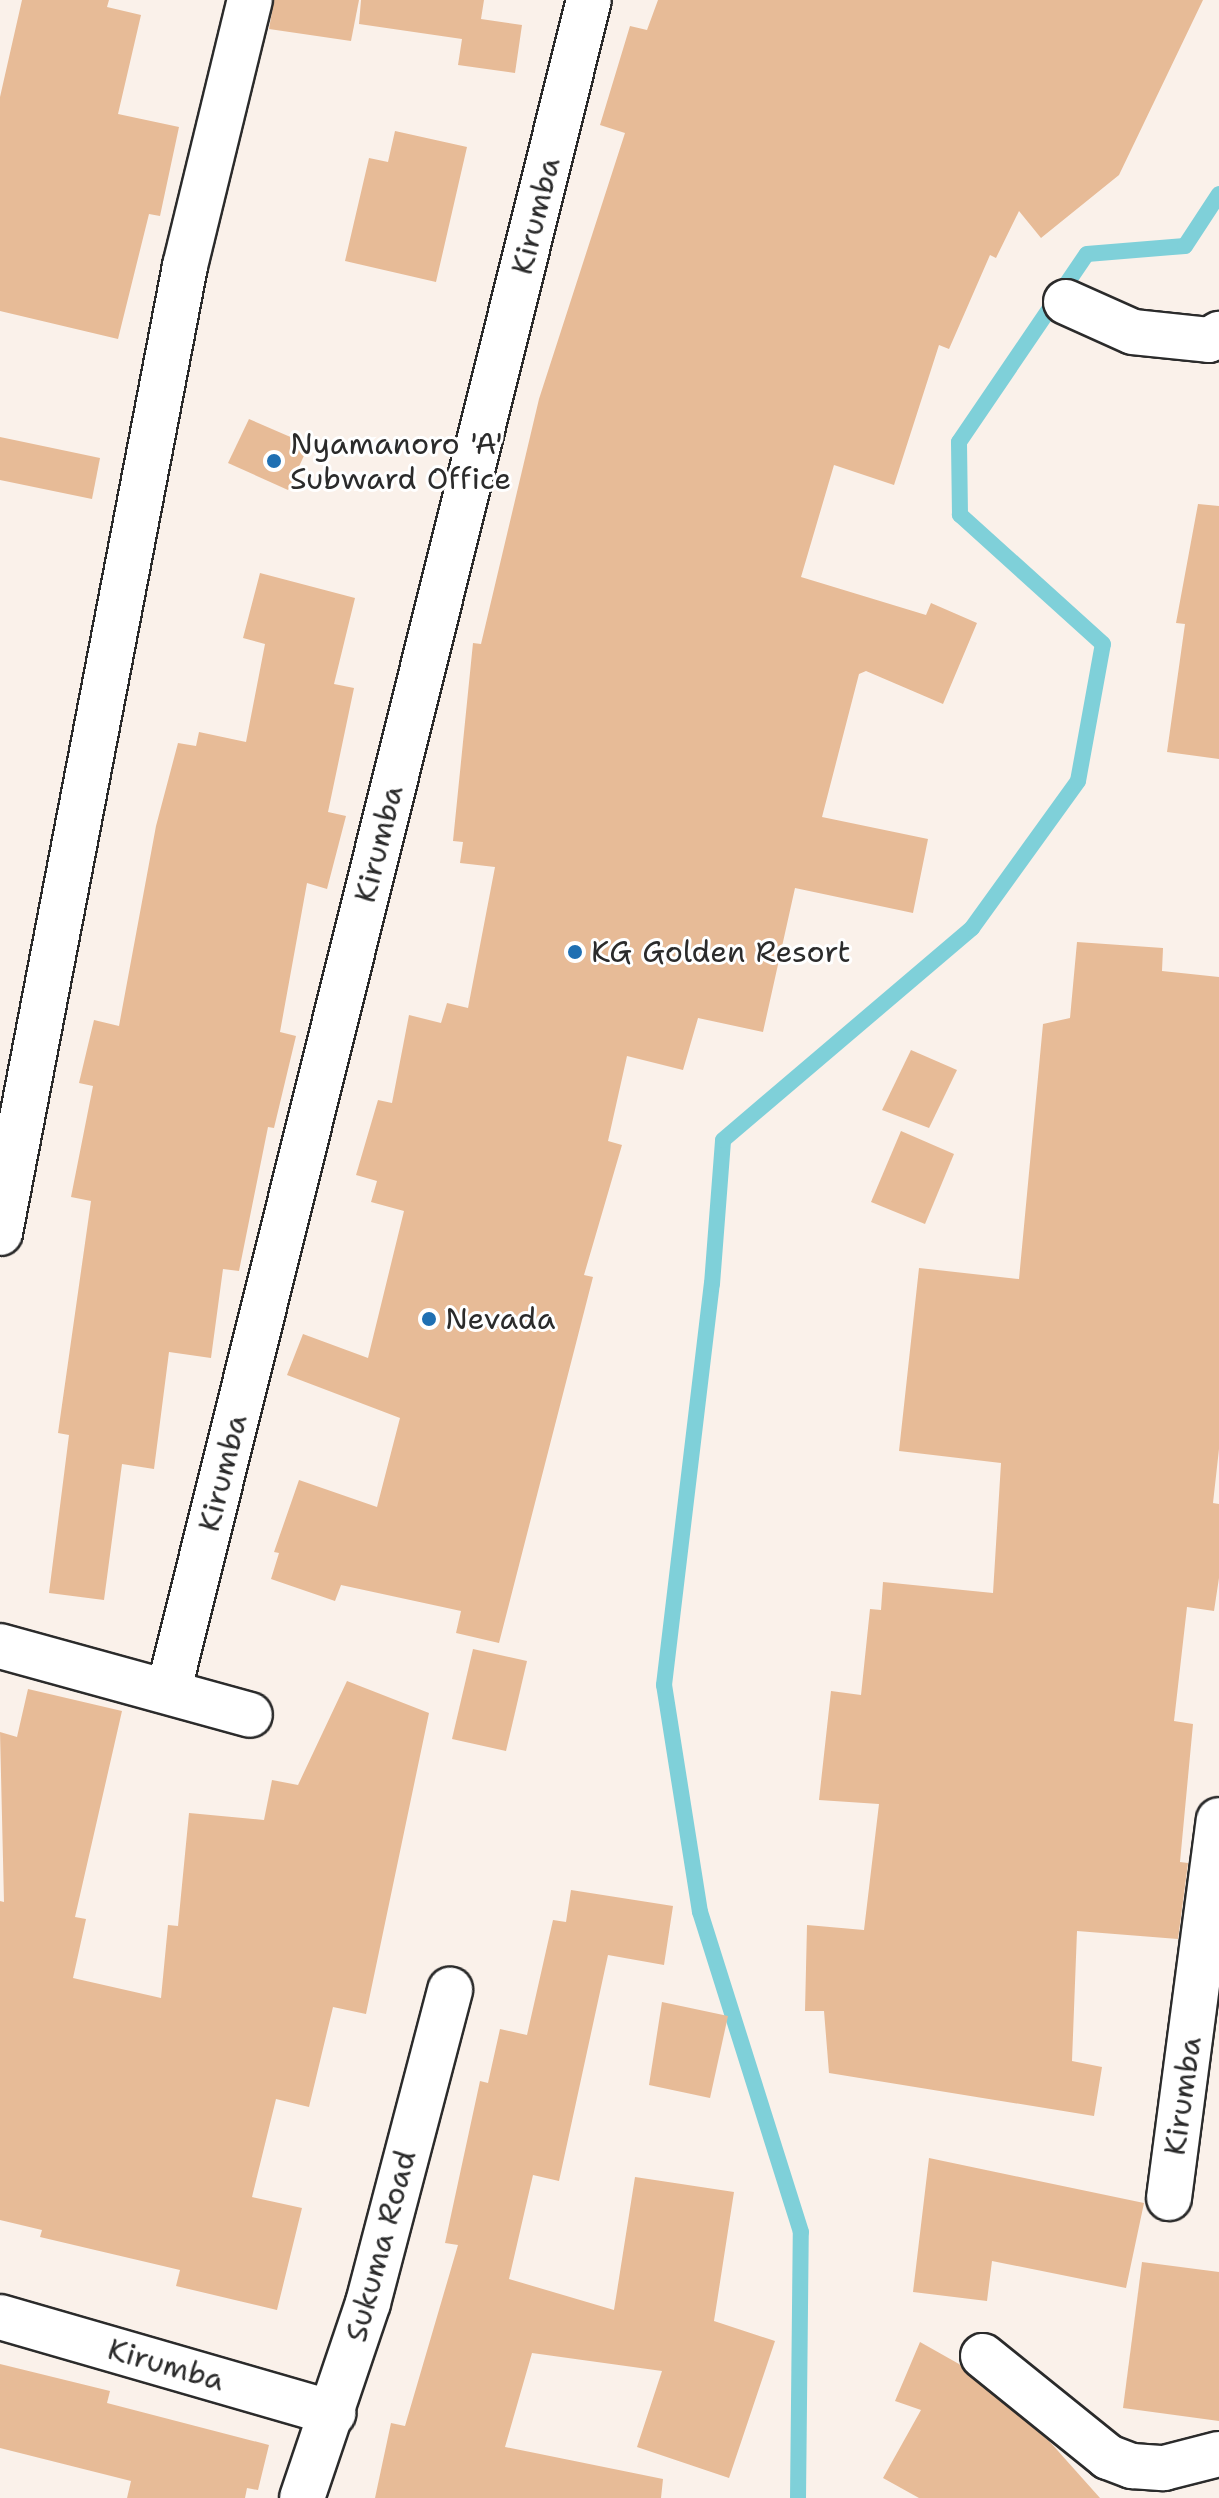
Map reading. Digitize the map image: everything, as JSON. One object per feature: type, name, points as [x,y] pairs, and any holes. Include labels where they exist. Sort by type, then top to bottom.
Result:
[{"type":"street","points":[[0,1233],[185,266],[250,0]]},
{"type":"street","name":"Kirumba","points":[[169,1689],[589,0]]},
{"type":"street","points":[[1066,302],[1133,332],[1209,340],[1219,334]]},
{"type":"street","points":[[0,1646],[169,1689],[250,1715]]},
{"type":"street","name":"Kirumba","points":[[1169,2198],[1215,1899],[1219,1820]]},
{"type":"street","name":"Sukuma Road","points":[[302,2498],[368,2303],[450,1990]]},
{"type":"street","name":"Kirumba","points":[[0,2317],[333,2413]]},
{"type":"street","points":[[983,2356],[1108,2457],[1132,2466],[1164,2468],[1219,2454]]},
{"type":"building","points":[[22,0],[109,0],[107,7],[141,15],[118,114],[179,127],[160,216],[149,214],[118,339],[0,311],[0,97]]},
{"type":"building","points":[[274,0],[359,0],[351,41],[269,29]]},
{"type":"building","points":[[361,0],[484,0],[481,19],[522,25],[515,73],[458,65],[462,39],[359,24]]},
{"type":"building","points":[[658,0],[1203,0],[1119,175],[1041,238],[1019,211],[996,258],[990,255],[949,349],[939,345],[894,485],[834,465],[801,577],[926,615],[931,603],[977,623],[943,704],[866,671],[859,674],[822,817],[928,839],[913,913],[795,888],[763,1032],[698,1018],[683,1070],[627,1056],[608,1141],[622,1145],[584,1275],[593,1277],[499,1643],[456,1633],[461,1611],[341,1585],[335,1601],[271,1579],[279,1553],[274,1552],[299,1480],[377,1507],[400,1418],[287,1375],[303,1334],[368,1358],[404,1211],[371,1202],[377,1181],[356,1175],[378,1100],[392,1103],[409,1015],[441,1023],[447,1003],[468,1008],[495,867],[460,863],[463,842],[453,841],[473,643],[481,644],[539,399],[625,133],[600,125],[630,26],[647,30]]},
{"type":"building","points":[[395,131],[467,147],[436,282],[345,261],[369,158],[388,162]]},
{"type":"building","points":[[249,419],[309,445],[288,490],[228,463]]},
{"type":"building","points":[[0,437],[100,458],[92,499],[0,480]]},
{"type":"building","points":[[1198,504],[1219,506],[1219,759],[1167,752],[1185,624],[1176,623]]},
{"type":"building","points":[[260,573],[355,598],[334,684],[354,688],[328,812],[346,816],[327,889],[307,883],[280,1032],[296,1036],[274,1128],[268,1127],[239,1271],[223,1269],[211,1358],[169,1352],[154,1469],[122,1464],[104,1600],[49,1593],[69,1435],[58,1433],[91,1201],[71,1197],[93,1086],[79,1083],[94,1020],[119,1026],[156,826],[178,743],[196,746],[199,732],[246,742],[265,644],[243,638]]},
{"type":"building","points":[[1077,942],[1163,948],[1162,971],[1219,977],[1219,1449],[1213,1503],[1219,1504],[1219,1578],[1214,1611],[1187,1607],[1174,1721],[1193,1724],[1180,1862],[1188,1863],[1178,1939],[1077,1931],[1072,2061],[1102,2067],[1094,2116],[829,2073],[824,2011],[805,2011],[807,1925],[864,1930],[879,1804],[819,1800],[831,1691],[861,1695],[870,1609],[881,1610],[883,1582],[993,1593],[1001,1463],[899,1451],[919,1268],[1019,1279],[1043,1024],[1070,1018]]},
{"type":"building","points":[[911,1050],[957,1070],[929,1128],[882,1110]]},
{"type":"building","points":[[901,1131],[954,1154],[925,1224],[871,1202]]},
{"type":"building","points":[[473,1649],[527,1661],[506,1751],[452,1739]]},
{"type":"building","points":[[347,1681],[429,1713],[366,2014],[333,2007],[309,2107],[276,2099],[252,2197],[302,2208],[277,2310],[176,2286],[180,2270],[40,2237],[42,2230],[0,2220],[0,1901],[4,1902],[0,1732],[17,1737],[28,1689],[122,1711],[75,1917],[86,1919],[73,1978],[161,1998],[168,1925],[178,1926],[189,1813],[264,1820],[272,1780],[298,1785]]},
{"type":"building","points":[[571,1890],[673,1906],[664,1965],[608,1955],[559,2181],[533,2175],[509,2279],[614,2310],[635,2177],[734,2192],[714,2321],[775,2341],[729,2478],[637,2447],[662,2371],[532,2353],[505,2447],[663,2479],[661,2498],[375,2498],[391,2423],[405,2426],[458,2245],[445,2243],[480,2081],[488,2083],[500,2029],[527,2035],[553,1920],[566,1922]]},
{"type":"building","points":[[662,2002],[728,2016],[710,2098],[649,2085]]},
{"type":"building","points":[[929,2158],[1144,2203],[1126,2288],[992,2261],[987,2301],[913,2292]]},
{"type":"building","points":[[1142,2262],[1219,2272],[1219,2421],[1123,2408]]},
{"type":"building","points":[[920,2342],[959,2364],[1050,2442],[1100,2498],[919,2498],[883,2478],[921,2410],[895,2401]]},
{"type":"building","points":[[0,2364],[110,2391],[107,2403],[269,2445],[258,2490],[247,2488],[245,2498],[127,2498],[131,2481],[0,2448]]},
{"type":"waterway","points":[[798,2498],[801,2232],[700,1912],[664,1685],[712,1284],[723,1140],[972,928],[1078,781],[1103,644],[960,515],[959,442],[1087,254],[1185,246],[1219,194]]},
{"type":"place","name":"Nyamanoro 'A' Subward Office","points":[[274,461]]},
{"type":"place","name":"KG Golden Resort","points":[[575,952]]},
{"type":"place","name":"Nevada","points":[[429,1319]]}]
